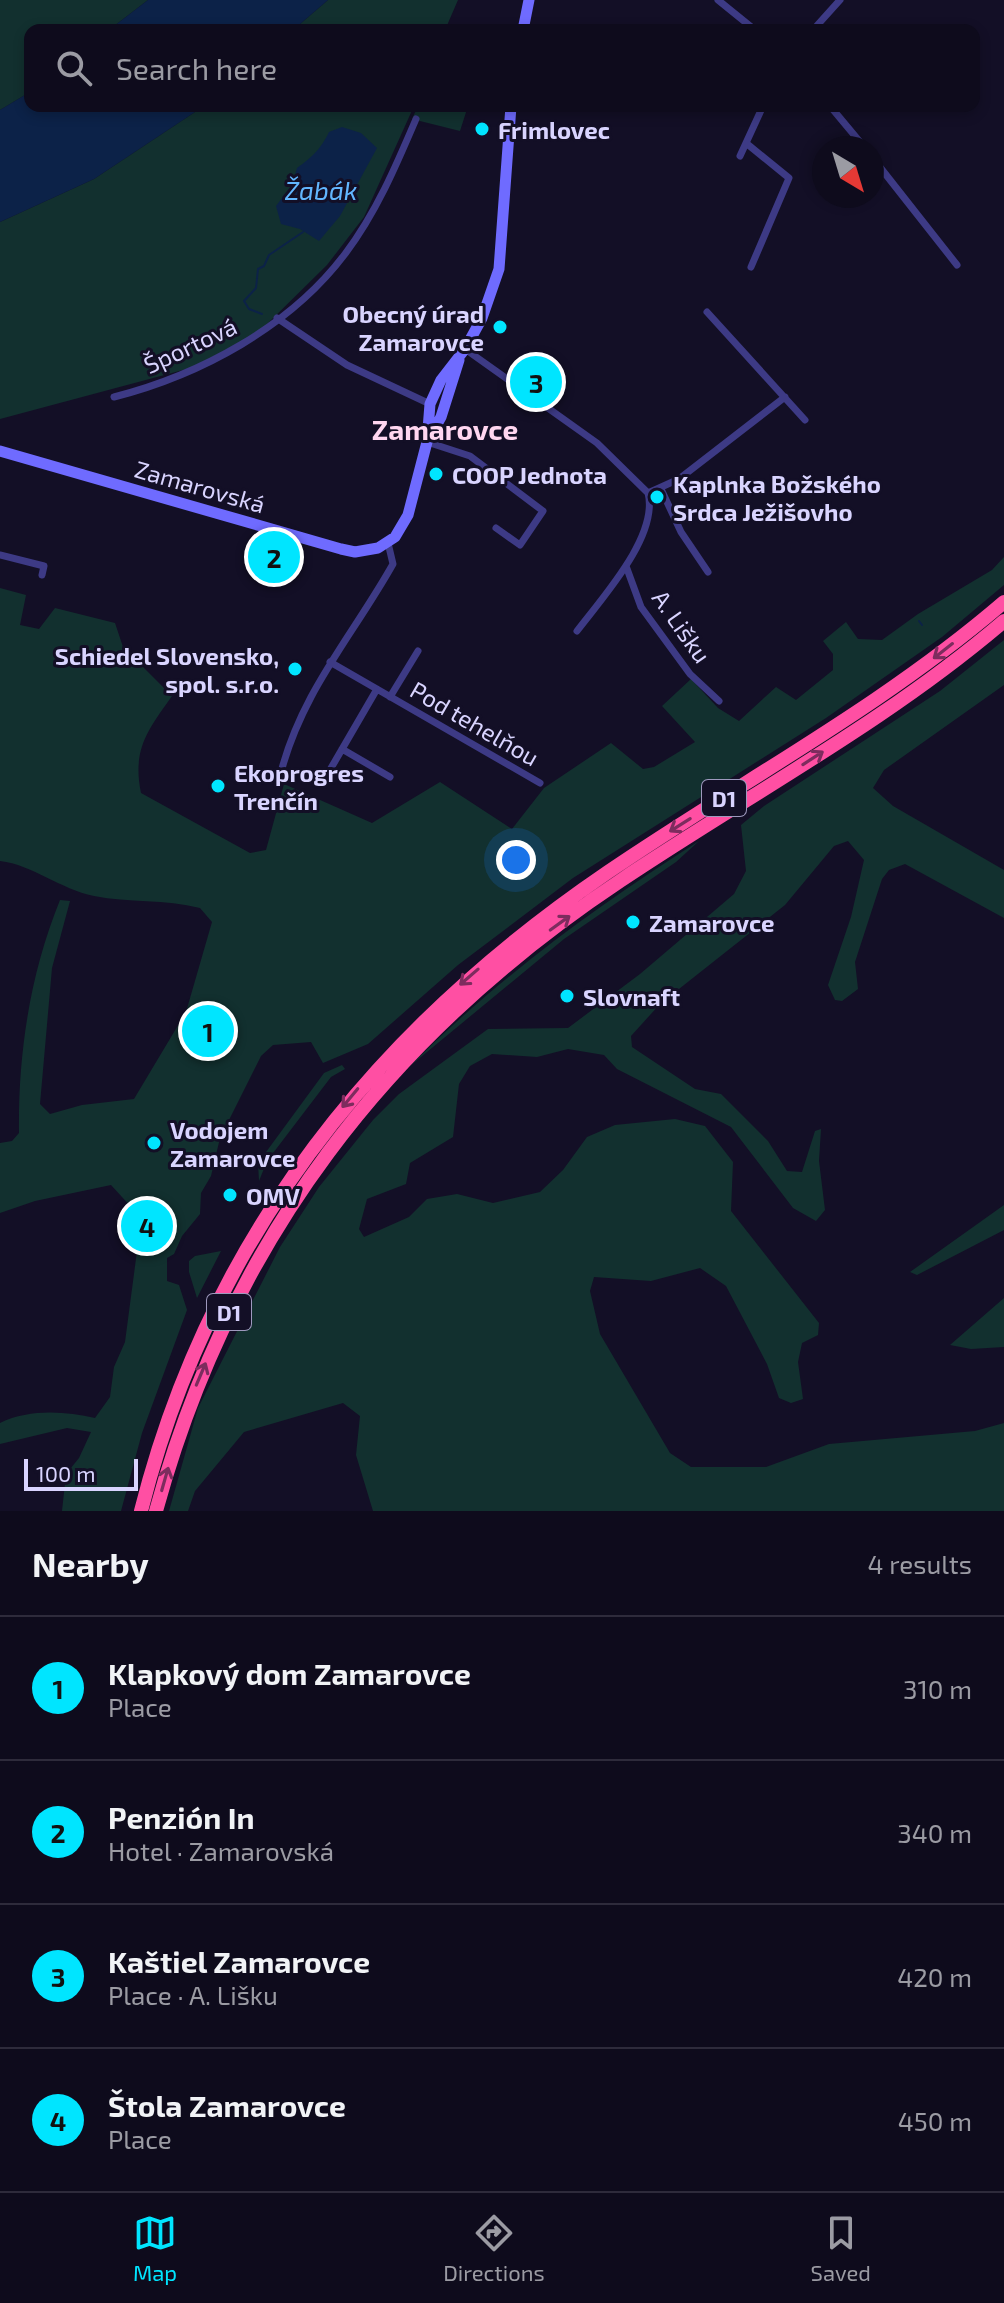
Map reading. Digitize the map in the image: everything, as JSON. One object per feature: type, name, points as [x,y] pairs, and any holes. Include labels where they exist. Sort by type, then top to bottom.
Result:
[{"type":"highway","name":"D1","points":[[141,1511],[179,1390],[241,1257],[308,1152],[402,1040],[488,960],[562,904],[857,714],[1004,602]]},
{"type":"highway","name":"D1","points":[[156,1511],[193,1393],[253,1265],[321,1159],[407,1056],[497,972],[573,913],[867,724],[1004,621]]},
{"type":"main road","points":[[524,24],[529,0]]},
{"type":"main road","points":[[427,442],[441,417],[463,352],[494,292],[499,269],[511,112]]},
{"type":"main road","points":[[388,543],[400,531],[408,515],[427,442],[430,404],[441,380],[463,352]]},
{"type":"main road","name":"Zamarovská","points":[[0,451],[341,549],[367,551],[388,543]]},
{"type":"street","points":[[718,0],[748,24]]},
{"type":"street","points":[[818,24],[840,0]]},
{"type":"street","points":[[740,156],[760,112]]},
{"type":"street","points":[[835,112],[855,136]]},
{"type":"street","name":"Športová","points":[[114,397],[206,364],[254,336],[277,318],[345,254],[383,193],[416,119]]},
{"type":"street","points":[[746,143],[789,178],[751,267]]},
{"type":"street","points":[[884,172],[957,265]]},
{"type":"street","points":[[707,312],[805,420]]},
{"type":"street","points":[[277,318],[347,365],[430,404]]},
{"type":"street","points":[[463,352],[597,443],[648,493],[650,513],[626,566],[577,631]]},
{"type":"street","points":[[648,493],[661,489],[785,397]]},
{"type":"street","points":[[427,442],[470,456],[543,511],[520,545],[496,528]]},
{"type":"street","points":[[661,489],[681,532],[708,572]]},
{"type":"street","points":[[280,776],[298,717],[393,564],[388,543]]},
{"type":"street","points":[[0,555],[44,566],[42,575]]},
{"type":"street","name":"A. Lišku","points":[[626,566],[641,607],[690,674],[719,701]]},
{"type":"street","name":"Pod tehelňou","points":[[390,697],[418,651]]},
{"type":"street","name":"Pod tehelňou","points":[[330,662],[540,783]]},
{"type":"street","name":"Pod tehelňou","points":[[327,775],[377,689]]},
{"type":"street","points":[[342,749],[390,777]]},
{"type":"green space","points":[[0,0],[148,0],[117,24],[24,24],[24,96],[0,110]]},
{"type":"green space","points":[[328,0],[458,0],[448,24],[300,24]]},
{"type":"green space","points":[[195,112],[411,112],[364,217],[327,265],[260,331],[198,366],[0,419],[0,222],[94,179]]},
{"type":"green space","name":"Frimlovec","points":[[415,112],[466,112],[460,131],[412,119]]},
{"type":"green space","points":[[1004,557],[1004,585],[942,637],[826,718],[573,878],[458,965],[368,1044],[323,1063],[311,1042],[273,1045],[261,1056],[220,1138],[211,1176],[201,1193],[200,1214],[182,1236],[174,1254],[167,1258],[167,1281],[179,1285],[187,1310],[142,1433],[121,1511],[62,1511],[66,1474],[79,1458],[91,1432],[67,1428],[0,1444],[0,1423],[23,1415],[47,1413],[95,1418],[110,1397],[114,1367],[125,1342],[139,1236],[133,1209],[111,1185],[35,1201],[0,1213],[0,1143],[12,1141],[19,1133],[24,1044],[41,956],[60,900],[70,901],[52,968],[40,1104],[50,1114],[82,1105],[134,1099],[186,1012],[212,922],[200,908],[94,896],[24,867],[0,861],[0,588],[26,595],[20,625],[39,629],[55,608],[115,623],[123,647],[172,696],[144,741],[139,764],[141,793],[250,853],[266,850],[284,784],[372,823],[440,782],[512,829],[544,788],[611,743],[643,769],[654,767],[695,742],[662,706],[691,679],[718,708],[739,721],[776,687],[796,700],[833,670],[833,654],[823,641],[846,622],[858,639],[882,640],[918,614],[992,570]]},
{"type":"green space","points":[[1004,640],[1004,685],[884,770],[873,788],[893,806],[1004,870],[1004,918],[905,864],[889,870],[882,879],[855,962],[858,989],[842,1001],[835,1000],[828,985],[851,917],[864,860],[848,841],[834,846],[785,905],[660,1004],[631,1036],[632,1047],[695,1089],[721,1094],[768,1141],[787,1171],[802,1172],[815,1131],[821,1129],[819,1161],[825,1210],[816,1221],[793,1208],[731,1127],[617,1069],[604,1055],[568,1049],[537,1057],[492,1054],[470,1066],[459,1084],[453,1137],[410,1163],[406,1184],[367,1199],[359,1229],[364,1237],[409,1217],[427,1199],[457,1194],[493,1203],[540,1192],[563,1170],[587,1137],[615,1125],[675,1119],[705,1126],[733,1162],[731,1211],[819,1323],[818,1335],[802,1343],[798,1362],[803,1399],[791,1403],[779,1398],[767,1364],[726,1286],[700,1268],[651,1281],[594,1277],[590,1291],[600,1334],[670,1453],[691,1467],[766,1467],[829,1444],[975,1431],[1004,1423],[1004,1511],[373,1511],[356,1455],[360,1416],[343,1403],[244,1432],[195,1491],[188,1511],[169,1511],[198,1408],[280,1247],[319,1187],[373,1120],[399,1094],[488,1029],[568,1028],[640,974],[734,894],[746,871],[741,825],[764,806],[940,691]]},
{"type":"green space","points":[[699,841],[676,862],[564,939],[410,1066],[478,1003],[548,945]]},
{"type":"green space","points":[[342,1065],[345,1069],[331,1077],[267,1161],[259,1181],[258,1163],[324,1073]]},
{"type":"green space","points":[[1004,1205],[1004,1230],[917,1275],[910,1272]]},
{"type":"green space","points":[[221,1251],[197,1298],[189,1261],[195,1256]]},
{"type":"green space","points":[[1004,1298],[1004,1347],[971,1349],[950,1345]]},
{"type":"water","points":[[148,0],[328,0],[300,24],[117,24]]},
{"type":"water","points":[[24,96],[24,112],[195,112],[94,179],[0,222],[0,110]]},
{"type":"water","name":"Žabák","points":[[342,127],[361,133],[377,148],[340,216],[319,241],[300,229],[281,224],[276,206],[292,185],[297,168],[316,152],[329,132]]},
{"type":"waterway","points":[[262,314],[249,309],[244,301],[256,288],[258,269],[264,266],[269,255],[303,232]]},
{"type":"waterway","points":[[919,621],[922,625]]},
{"type":"place","name":"Frimlovec","points":[[482,129]]},
{"type":"place","name":"Obecný úrad Zamarovce","points":[[500,327]]},
{"type":"place","name":"Kaštiel Zamarovce","points":[[536,382]]},
{"type":"place","name":"COOP Jednota","points":[[436,474]]},
{"type":"place","name":"Kaplnka Božského Srdca Ježišovho","points":[[657,497]]},
{"type":"place","name":"Penzión In","points":[[274,557]]},
{"type":"place","name":"Schiedel Slovensko, spol. s.r.o.","points":[[295,669]]},
{"type":"place","name":"Ekoprogres Trenčín","points":[[218,786]]},
{"type":"place","name":"Zamarovce","points":[[633,922]]},
{"type":"place","name":"Slovnaft","points":[[567,996]]},
{"type":"place","name":"Klapkový dom Zamarovce","points":[[208,1031]]},
{"type":"place","name":"Vodojem Zamarovce","points":[[154,1143]]},
{"type":"place","name":"OMV","points":[[230,1195]]},
{"type":"place","name":"Štola Zamarovce","points":[[147,1226]]},
{"type":"district","name":"Zamarovce","points":[[445,429]]}]
